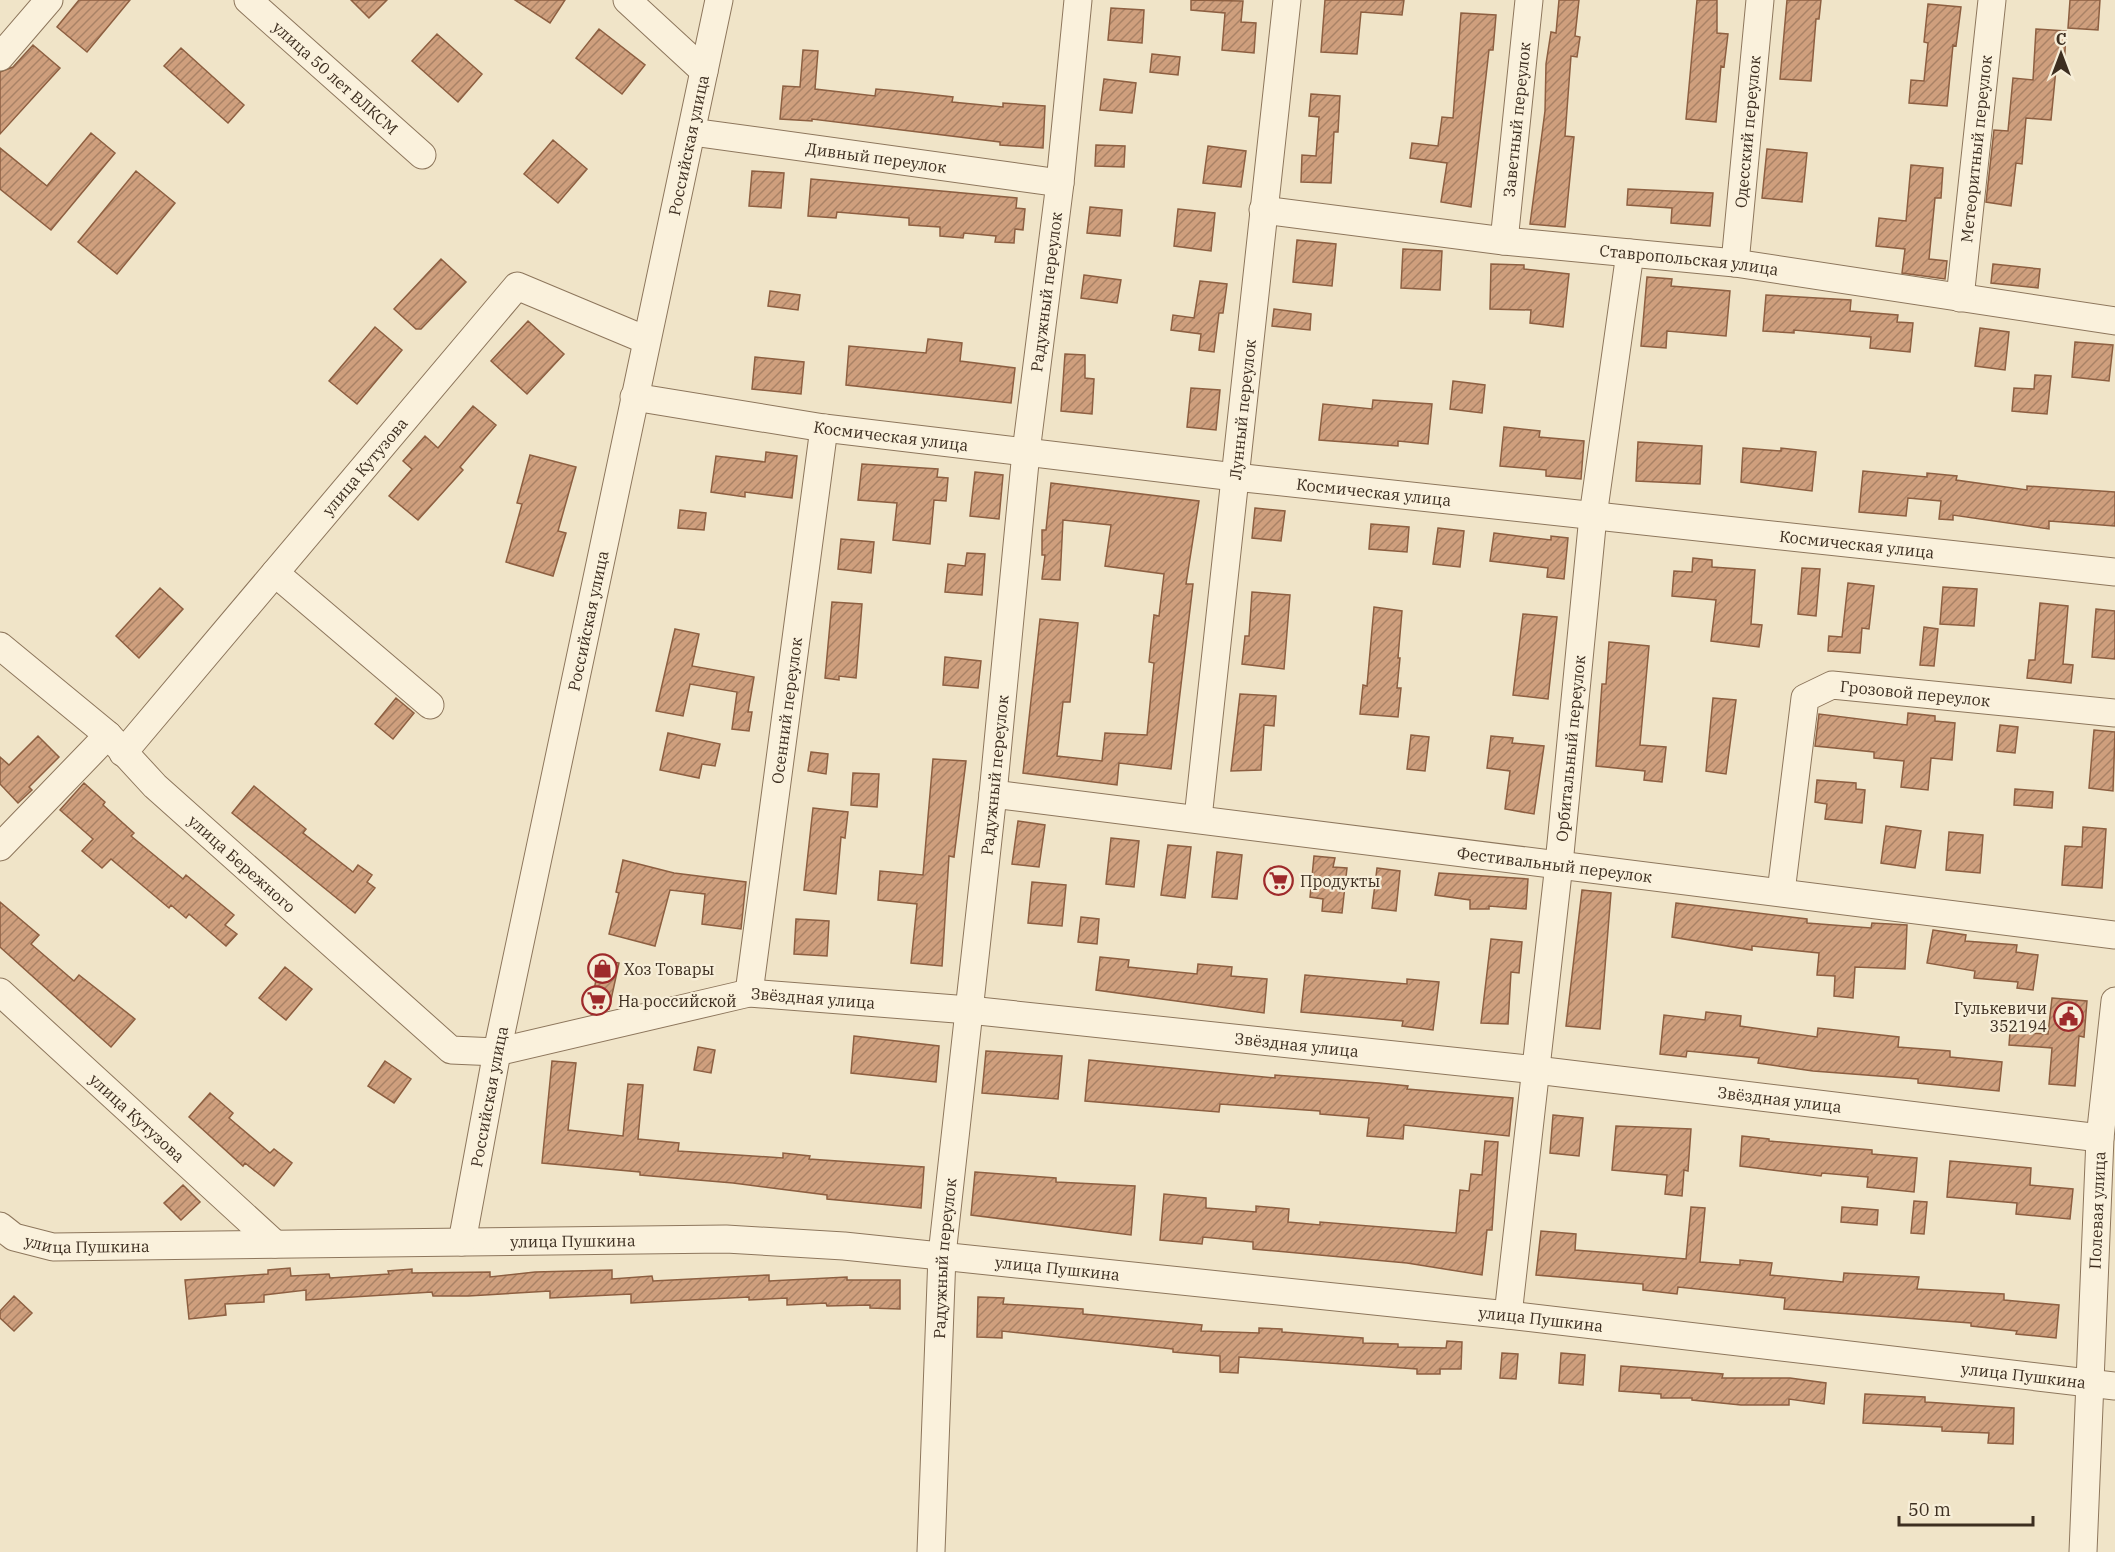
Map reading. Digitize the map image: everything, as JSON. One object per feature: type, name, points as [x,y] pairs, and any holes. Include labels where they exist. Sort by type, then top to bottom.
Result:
[{"type":"street","points":[[0,57],[49,0]]},
{"type":"street","name":"улица 50 лет ВЛКСМ","points":[[248,0],[422,155]]},
{"type":"street","points":[[627,0],[704,71]]},
{"type":"street","name":"Российская улица","points":[[462,1242],[497,1052],[719,0]]},
{"type":"street","name":"Радужный переулок","points":[[931,1552],[942,1255],[993,794],[1026,452],[1060,183],[1078,0]]},
{"type":"street","name":"Лунный переулок","points":[[1198,818],[1287,0]]},
{"type":"street","name":"Заветный переулок","points":[[1504,241],[1529,0]]},
{"type":"street","name":"Одесский переулок","points":[[1735,263],[1760,0]]},
{"type":"street","name":"Метеоритный переулок","points":[[1960,298],[1992,0]]},
{"type":"street","name":"Дивный переулок","points":[[692,132],[1060,183]]},
{"type":"street","name":"Ставропольская улица","points":[[1263,210],[1504,241],[1735,263],[2115,321]]},
{"type":"street","name":"Орбитальный переулок","points":[[1508,1315],[1559,864],[1593,516],[1630,253]]},
{"type":"street","name":"улица Кутузова","points":[[0,847],[115,744],[275,573],[517,286],[646,340]]},
{"type":"street","name":"Космическая улица","points":[[634,397],[824,428],[1235,477],[2115,572]]},
{"type":"street","name":"Осенний переулок","points":[[749,993],[824,428]]},
{"type":"street","points":[[275,573],[430,705]]},
{"type":"street","name":"улица Бережного","points":[[0,646],[115,744],[154,786],[451,1050],[497,1052]]},
{"type":"street","name":"Грозовой переулок","points":[[1781,892],[1805,698],[1832,686],[2115,712]]},
{"type":"street","name":"Фестивальный переулок","points":[[993,794],[2115,935]]},
{"type":"street","name":"улица Кутузова","points":[[0,992],[275,1244]]},
{"type":"street","name":"Звёздная улица","points":[[497,1052],[749,993],[969,1010],[1536,1070],[2100,1138]]},
{"type":"street","name":"Полевая улица","points":[[2083,1552],[2088,1383],[2100,1138],[2115,1001]]},
{"type":"street","name":"улица Пушкина","points":[[0,1226],[14,1237],[53,1247],[726,1239],[942,1255],[1508,1315],[2115,1386]]},
{"type":"building","points":[[79,0],[130,0],[87,52],[57,27]]},
{"type":"building","points":[[351,0],[387,0],[369,18]]},
{"type":"building","points":[[515,0],[565,0],[550,23]]},
{"type":"building","points":[[1191,0],[1243,1],[1241,22],[1256,23],[1254,53],[1222,50],[1225,13],[1191,10]]},
{"type":"building","points":[[1325,0],[1404,0],[1402,15],[1361,12],[1357,54],[1321,52]]},
{"type":"building","points":[[1559,0],[1579,0],[1575,36],[1580,37],[1577,57],[1571,56],[1565,136],[1574,137],[1565,227],[1530,224],[1545,111],[1546,64],[1551,32],[1556,33]]},
{"type":"building","points":[[1697,0],[1717,0],[1717,33],[1728,34],[1724,67],[1721,66],[1716,122],[1686,119]]},
{"type":"building","points":[[1787,0],[1821,0],[1819,19],[1816,19],[1811,81],[1780,79]]},
{"type":"building","points":[[2070,0],[2100,0],[2098,30],[2068,28]]},
{"type":"building","points":[[1928,4],[1961,7],[1956,46],[1953,45],[1947,106],[1909,103],[1911,80],[1924,81],[1928,43],[1924,42]]},
{"type":"building","points":[[1111,8],[1144,10],[1142,43],[1108,40]]},
{"type":"building","points":[[1461,13],[1496,15],[1493,50],[1489,50],[1471,207],[1441,202],[1447,163],[1410,158],[1412,143],[1438,146],[1442,117],[1453,118]]},
{"type":"building","points":[[599,29],[645,65],[622,94],[576,58]]},
{"type":"building","points":[[2036,29],[2066,31],[2064,70],[2056,69],[2051,120],[2026,118],[2022,164],[2016,163],[2011,206],[1986,202],[1994,130],[2008,131],[2013,78],[2033,80]]},
{"type":"building","points":[[437,34],[482,74],[458,102],[412,61]]},
{"type":"building","points":[[33,45],[60,68],[0,134],[0,72],[13,67]]},
{"type":"building","points":[[181,48],[244,105],[228,123],[164,66]]},
{"type":"building","points":[[803,50],[818,51],[815,89],[875,96],[876,89],[953,97],[952,102],[1003,107],[1003,103],[1045,106],[1043,148],[1000,145],[1000,142],[812,119],[812,121],[780,119],[783,86],[800,87]]},
{"type":"building","points":[[1152,54],[1180,57],[1178,75],[1150,72]]},
{"type":"building","points":[[1104,79],[1136,83],[1132,113],[1100,110]]},
{"type":"building","points":[[1311,94],[1340,96],[1338,132],[1334,132],[1331,183],[1301,182],[1302,155],[1316,156],[1319,117],[1309,116]]},
{"type":"building","points":[[91,133],[115,153],[51,230],[0,189],[0,148],[47,186]]},
{"type":"building","points":[[553,140],[587,169],[558,203],[524,174]]},
{"type":"building","points":[[1096,145],[1125,146],[1124,167],[1095,166]]},
{"type":"building","points":[[1208,146],[1246,151],[1241,187],[1203,183]]},
{"type":"building","points":[[1767,149],[1807,153],[1802,202],[1762,198]]},
{"type":"building","points":[[1911,165],[1943,168],[1941,198],[1935,198],[1929,259],[1947,261],[1945,279],[1902,273],[1905,249],[1876,246],[1879,218],[1906,221]]},
{"type":"building","points":[[136,171],[175,203],[117,274],[78,242]]},
{"type":"building","points":[[752,171],[784,173],[781,208],[749,206]]},
{"type":"building","points":[[811,179],[1017,198],[1016,208],[1025,209],[1023,230],[1015,229],[1014,243],[995,242],[996,236],[964,233],[963,238],[940,236],[940,227],[909,225],[909,218],[837,212],[836,218],[808,216]]},
{"type":"building","points":[[1628,189],[1713,193],[1710,226],[1671,223],[1672,208],[1627,205]]},
{"type":"building","points":[[1090,207],[1122,210],[1120,236],[1087,233]]},
{"type":"building","points":[[1178,209],[1215,213],[1211,251],[1174,246]]},
{"type":"building","points":[[1297,240],[1336,244],[1332,286],[1293,282]]},
{"type":"building","points":[[1403,249],[1442,251],[1440,290],[1401,288]]},
{"type":"building","points":[[441,259],[466,282],[421,329],[416,329],[394,309]]},
{"type":"building","points":[[1491,264],[1524,265],[1524,269],[1569,274],[1563,327],[1530,323],[1531,310],[1490,309]]},
{"type":"building","points":[[1993,264],[2040,269],[2038,288],[1991,283]]},
{"type":"building","points":[[1084,275],[1121,280],[1117,303],[1081,298]]},
{"type":"building","points":[[1647,277],[1672,279],[1671,286],[1730,291],[1726,336],[1667,331],[1666,348],[1641,346]]},
{"type":"building","points":[[1200,281],[1227,284],[1223,313],[1219,313],[1214,352],[1199,350],[1201,334],[1171,330],[1173,315],[1194,318]]},
{"type":"building","points":[[770,291],[800,295],[798,310],[768,306]]},
{"type":"building","points":[[1766,295],[1851,300],[1850,311],[1898,315],[1897,322],[1913,323],[1910,352],[1870,348],[1871,337],[1794,330],[1794,333],[1763,331]]},
{"type":"building","points":[[1274,309],[1311,314],[1310,330],[1272,326]]},
{"type":"building","points":[[528,321],[564,354],[527,394],[491,361]]},
{"type":"building","points":[[375,327],[402,350],[357,404],[329,381]]},
{"type":"building","points":[[1980,328],[2009,332],[2005,370],[1975,366]]},
{"type":"building","points":[[928,339],[962,343],[960,361],[1015,368],[1011,403],[846,385],[849,346],[926,353]]},
{"type":"building","points":[[2075,342],[2113,345],[2109,381],[2072,377]]},
{"type":"building","points":[[1065,354],[1085,355],[1085,378],[1094,379],[1092,414],[1061,411]]},
{"type":"building","points":[[755,357],[804,362],[801,394],[752,389]]},
{"type":"building","points":[[2035,375],[2051,376],[2047,414],[2012,411],[2014,388],[2034,389]]},
{"type":"building","points":[[1453,381],[1485,385],[1482,413],[1450,409]]},
{"type":"building","points":[[1191,388],[1220,390],[1216,430],[1187,427]]},
{"type":"building","points":[[1373,400],[1432,404],[1428,444],[1398,441],[1398,446],[1319,440],[1323,404],[1372,409]]},
{"type":"building","points":[[473,406],[496,425],[460,467],[463,470],[418,520],[389,496],[412,469],[403,461],[425,436],[438,448]]},
{"type":"building","points":[[1504,427],[1540,431],[1539,437],[1584,441],[1581,479],[1546,476],[1546,470],[1500,466]]},
{"type":"building","points":[[1638,442],[1702,446],[1700,484],[1636,481]]},
{"type":"building","points":[[1743,448],[1781,451],[1781,448],[1816,452],[1812,491],[1741,482]]},
{"type":"building","points":[[766,452],[797,456],[792,498],[745,492],[745,497],[711,492],[716,456],[765,462]]},
{"type":"building","points":[[530,455],[576,467],[558,531],[566,533],[553,576],[506,562],[522,504],[517,503]]},
{"type":"building","points":[[862,464],[938,469],[937,477],[948,478],[946,501],[934,500],[930,544],[893,540],[897,503],[858,500]]},
{"type":"building","points":[[1863,471],[1927,477],[1927,473],[1957,476],[1956,480],[2027,490],[2027,486],[2115,492],[2115,526],[2049,521],[2049,529],[1953,515],[1953,520],[1939,519],[1941,501],[1908,498],[1906,516],[1859,512]]},
{"type":"building","points":[[975,472],[1003,475],[999,519],[970,516]]},
{"type":"building","points":[[1051,483],[1199,501],[1186,584],[1193,584],[1171,769],[1119,763],[1117,785],[1023,773],[1040,619],[1078,623],[1070,702],[1063,702],[1057,756],[1102,761],[1105,733],[1147,735],[1154,663],[1149,662],[1154,615],[1159,616],[1164,574],[1105,566],[1111,525],[1063,520],[1060,580],[1042,579],[1045,555],[1042,555],[1042,530],[1046,530]]},
{"type":"building","points":[[1255,508],[1285,511],[1281,541],[1252,538]]},
{"type":"building","points":[[680,510],[706,513],[704,530],[678,528]]},
{"type":"building","points":[[1371,524],[1409,527],[1407,552],[1369,549]]},
{"type":"building","points":[[1438,528],[1464,531],[1460,567],[1433,564]]},
{"type":"building","points":[[1494,533],[1551,540],[1551,536],[1568,538],[1564,579],[1547,577],[1548,568],[1490,561]]},
{"type":"building","points":[[841,539],[874,542],[871,573],[838,569]]},
{"type":"building","points":[[967,553],[985,554],[982,595],[945,592],[948,564],[965,566]]},
{"type":"building","points":[[1693,558],[1712,560],[1712,567],[1755,570],[1751,624],[1762,625],[1759,647],[1711,641],[1716,600],[1672,596],[1674,571],[1692,572]]},
{"type":"building","points":[[1802,568],[1820,569],[1816,616],[1798,614]]},
{"type":"building","points":[[1848,583],[1874,586],[1869,629],[1862,628],[1860,653],[1828,651],[1829,636],[1842,637]]},
{"type":"building","points":[[1943,587],[1977,589],[1974,626],[1940,624]]},
{"type":"building","points":[[160,588],[183,609],[139,658],[116,636]]},
{"type":"building","points":[[1252,592],[1290,595],[1284,669],[1242,664],[1245,636],[1249,636]]},
{"type":"building","points":[[832,602],[862,604],[856,678],[839,676],[839,680],[825,678]]},
{"type":"building","points":[[2040,603],[2068,606],[2063,664],[2073,665],[2071,683],[2027,678],[2029,660],[2035,660]]},
{"type":"building","points":[[1374,607],[1402,611],[1398,658],[1400,658],[1397,688],[1401,688],[1398,717],[1360,714],[1363,685],[1367,686]]},
{"type":"building","points":[[2096,609],[2115,611],[2115,659],[2092,657]]},
{"type":"building","points":[[1523,614],[1557,617],[1548,699],[1513,695]]},
{"type":"building","points":[[1924,627],[1938,629],[1934,666],[1920,665]]},
{"type":"building","points":[[675,629],[699,634],[692,666],[754,677],[748,712],[752,712],[749,731],[732,729],[737,692],[690,684],[683,716],[656,711]]},
{"type":"building","points":[[1609,642],[1649,646],[1640,745],[1666,747],[1662,782],[1644,780],[1645,771],[1596,766],[1602,684],[1606,684]]},
{"type":"building","points":[[945,657],[981,661],[978,688],[943,685]]},
{"type":"building","points":[[1240,694],[1276,696],[1274,726],[1264,725],[1261,770],[1231,771]]},
{"type":"building","points":[[396,698],[414,713],[393,739],[375,724]]},
{"type":"building","points":[[1713,698],[1736,700],[1726,774],[1706,771]]},
{"type":"building","points":[[1908,713],[1935,716],[1935,721],[1955,723],[1952,760],[1931,758],[1928,790],[1901,787],[1904,761],[1874,758],[1874,752],[1815,746],[1819,714],[1907,725]]},
{"type":"building","points":[[2000,725],[2018,727],[2015,753],[1997,751]]},
{"type":"building","points":[[2094,730],[2115,732],[2113,791],[2089,788]]},
{"type":"building","points":[[668,733],[720,744],[715,766],[702,764],[699,778],[660,770]]},
{"type":"building","points":[[1411,735],[1429,737],[1425,771],[1407,769]]},
{"type":"building","points":[[38,736],[59,757],[29,787],[32,790],[18,803],[0,784],[0,757],[9,765]]},
{"type":"building","points":[[1491,736],[1513,738],[1512,743],[1544,746],[1534,814],[1505,809],[1510,771],[1487,768]]},
{"type":"building","points":[[811,752],[828,754],[826,774],[808,771]]},
{"type":"building","points":[[933,759],[966,761],[954,857],[949,856],[942,966],[911,963],[917,904],[878,900],[880,871],[923,875]]},
{"type":"building","points":[[853,773],[879,774],[877,807],[851,805]]},
{"type":"building","points":[[1817,780],[1856,783],[1856,789],[1865,790],[1862,823],[1825,819],[1827,804],[1815,802]]},
{"type":"building","points":[[84,783],[105,802],[103,805],[134,833],[131,836],[183,879],[186,875],[234,915],[225,925],[237,934],[226,946],[189,914],[186,918],[171,905],[169,908],[111,859],[102,868],[82,851],[93,839],[60,810]]},
{"type":"building","points":[[254,786],[306,829],[303,833],[353,872],[358,865],[372,875],[367,882],[375,888],[355,913],[232,813]]},
{"type":"building","points":[[2015,789],[2053,792],[2052,808],[2014,805]]},
{"type":"building","points":[[813,808],[848,812],[845,838],[841,837],[836,894],[804,890]]},
{"type":"building","points":[[1018,821],[1045,825],[1039,867],[1012,864]]},
{"type":"building","points":[[1886,826],[1921,831],[1915,868],[1881,863]]},
{"type":"building","points":[[2083,827],[2106,829],[2102,888],[2062,885],[2065,846],[2082,847]]},
{"type":"building","points":[[1949,832],[1983,835],[1980,873],[1946,870]]},
{"type":"building","points":[[1111,838],[1139,841],[1134,887],[1106,884]]},
{"type":"building","points":[[1168,845],[1191,847],[1185,898],[1161,895]]},
{"type":"building","points":[[1217,852],[1242,855],[1237,899],[1212,897]]},
{"type":"building","points":[[1314,856],[1335,858],[1333,867],[1347,868],[1342,913],[1322,911],[1323,899],[1310,897]]},
{"type":"building","points":[[623,860],[674,873],[746,882],[741,929],[702,924],[705,894],[670,890],[655,946],[609,934],[619,893],[616,892]]},
{"type":"building","points":[[1377,868],[1400,871],[1396,911],[1372,908]]},
{"type":"building","points":[[1439,873],[1528,879],[1526,909],[1489,906],[1489,909],[1470,909],[1470,900],[1435,895]]},
{"type":"building","points":[[1032,882],[1066,885],[1062,926],[1028,923]]},
{"type":"building","points":[[1582,890],[1611,893],[1600,1029],[1566,1026]]},
{"type":"building","points":[[0,902],[39,935],[31,944],[74,981],[79,975],[135,1019],[111,1047],[0,947]]},
{"type":"building","points":[[1676,903],[1807,919],[1807,923],[1871,928],[1872,923],[1907,925],[1905,969],[1855,967],[1853,998],[1834,996],[1835,976],[1817,975],[1819,953],[1752,946],[1752,950],[1672,937]]},
{"type":"building","points":[[1081,917],[1099,919],[1097,944],[1078,942]]},
{"type":"building","points":[[796,919],[829,921],[827,956],[794,954]]},
{"type":"building","points":[[1933,930],[1966,935],[1965,941],[2017,945],[2016,952],[2038,955],[2033,990],[2017,988],[2018,982],[1974,978],[1975,971],[1927,963]]},
{"type":"building","points":[[1491,939],[1522,942],[1519,973],[1511,972],[1508,1024],[1481,1023]]},
{"type":"building","points":[[1100,957],[1129,960],[1128,967],[1197,974],[1198,964],[1232,967],[1231,976],[1267,979],[1264,1013],[1096,990]]},
{"type":"building","points":[[600,959],[619,963],[609,1009],[591,1006]]},
{"type":"building","points":[[285,967],[312,989],[286,1020],[259,998]]},
{"type":"building","points":[[1305,975],[1407,984],[1407,979],[1439,982],[1433,1030],[1402,1026],[1403,1021],[1301,1012]]},
{"type":"building","points":[[2052,998],[2087,1001],[2084,1037],[2079,1036],[2075,1086],[2049,1084],[2052,1048],[2009,1045],[2010,1032],[2048,1034]]},
{"type":"building","points":[[1706,1012],[1741,1016],[1740,1026],[1817,1037],[1818,1028],[1899,1037],[1898,1047],[1950,1051],[1950,1057],[2002,1062],[1999,1091],[1918,1083],[1918,1079],[1813,1071],[1758,1063],[1759,1058],[1687,1051],[1686,1057],[1660,1054],[1664,1015],[1705,1020]]},
{"type":"building","points":[[854,1036],[939,1046],[936,1082],[851,1073]]},
{"type":"building","points":[[698,1047],[715,1050],[711,1073],[694,1070]]},
{"type":"building","points":[[986,1051],[1062,1056],[1058,1099],[982,1093]]},
{"type":"building","points":[[1089,1060],[1275,1078],[1275,1075],[1379,1083],[1408,1086],[1407,1089],[1513,1098],[1509,1136],[1404,1125],[1403,1139],[1367,1136],[1369,1118],[1320,1114],[1320,1111],[1220,1104],[1219,1112],[1085,1101]]},
{"type":"building","points":[[385,1061],[411,1079],[394,1103],[368,1086]]},
{"type":"building","points":[[552,1061],[576,1063],[568,1130],[623,1136],[628,1084],[643,1085],[638,1139],[679,1143],[678,1151],[783,1158],[783,1153],[810,1156],[809,1159],[924,1167],[921,1208],[827,1199],[827,1195],[733,1183],[542,1163]]},
{"type":"building","points":[[210,1093],[233,1113],[229,1118],[270,1153],[274,1149],[292,1163],[274,1186],[245,1163],[243,1166],[189,1117]]},
{"type":"building","points":[[1553,1115],[1583,1118],[1579,1156],[1550,1153]]},
{"type":"building","points":[[1616,1126],[1691,1129],[1688,1171],[1684,1170],[1682,1196],[1665,1194],[1667,1175],[1612,1170]]},
{"type":"building","points":[[1742,1136],[1769,1139],[1769,1141],[1872,1150],[1872,1154],[1917,1158],[1914,1192],[1867,1187],[1868,1177],[1822,1173],[1821,1176],[1740,1166]]},
{"type":"building","points":[[1485,1141],[1498,1142],[1492,1230],[1487,1230],[1482,1275],[1407,1263],[1253,1249],[1253,1242],[1203,1237],[1202,1244],[1160,1240],[1164,1194],[1206,1198],[1206,1208],[1256,1212],[1256,1206],[1289,1209],[1288,1222],[1320,1225],[1320,1222],[1456,1233],[1460,1190],[1469,1191],[1471,1174],[1482,1175]]},
{"type":"building","points":[[1950,1161],[2031,1168],[2030,1185],[2073,1189],[2070,1219],[2016,1214],[2017,1203],[1947,1197]]},
{"type":"building","points":[[975,1172],[1056,1178],[1056,1182],[1135,1186],[1131,1235],[971,1215]]},
{"type":"building","points":[[183,1185],[200,1202],[181,1220],[164,1203]]},
{"type":"building","points":[[1914,1201],[1927,1202],[1924,1234],[1911,1233]]},
{"type":"building","points":[[1691,1207],[1705,1208],[1700,1262],[1740,1265],[1740,1260],[1772,1263],[1770,1275],[1843,1282],[1844,1273],[1919,1277],[1917,1289],[2004,1294],[2004,1300],[2059,1305],[2056,1338],[2016,1334],[2017,1331],[1971,1326],[1971,1323],[1784,1309],[1785,1298],[1678,1287],[1677,1294],[1643,1290],[1643,1284],[1536,1275],[1541,1231],[1576,1234],[1575,1250],[1686,1259]]},
{"type":"building","points":[[1842,1207],[1878,1210],[1877,1225],[1841,1222]]},
{"type":"building","points":[[290,1268],[291,1276],[329,1274],[330,1278],[389,1274],[388,1271],[412,1269],[412,1273],[490,1272],[490,1277],[535,1272],[612,1270],[612,1279],[652,1276],[653,1281],[769,1275],[769,1281],[847,1277],[847,1280],[900,1280],[900,1309],[870,1308],[870,1305],[827,1306],[826,1303],[787,1305],[787,1298],[749,1300],[749,1297],[631,1303],[631,1294],[550,1298],[550,1291],[468,1296],[433,1296],[432,1292],[306,1300],[306,1290],[264,1295],[264,1302],[225,1304],[226,1315],[189,1319],[185,1280],[268,1274],[268,1270]]},
{"type":"building","points":[[14,1296],[32,1313],[14,1331],[0,1318],[0,1311]]},
{"type":"building","points":[[978,1297],[1004,1298],[1003,1304],[1083,1309],[1083,1314],[1202,1325],[1201,1331],[1259,1333],[1259,1328],[1282,1329],[1282,1332],[1363,1338],[1363,1343],[1398,1344],[1398,1347],[1446,1348],[1447,1341],[1462,1342],[1461,1369],[1440,1369],[1440,1374],[1417,1374],[1417,1369],[1239,1357],[1238,1373],[1220,1372],[1220,1356],[1173,1352],[1173,1349],[1002,1331],[1002,1338],[977,1337]]},
{"type":"building","points":[[1502,1353],[1518,1354],[1516,1379],[1500,1378]]},
{"type":"building","points":[[1561,1353],[1585,1355],[1583,1385],[1559,1383]]},
{"type":"building","points":[[1621,1366],[1723,1374],[1722,1378],[1790,1378],[1826,1383],[1824,1404],[1789,1399],[1789,1405],[1741,1405],[1692,1400],[1692,1398],[1661,1398],[1661,1394],[1619,1391]]},
{"type":"building","points":[[1865,1394],[1925,1397],[1925,1402],[2014,1408],[2013,1444],[1988,1443],[1989,1433],[1942,1431],[1942,1427],[1863,1423]]},
{"type":"place","name":"Продукты","points":[[1279,881]]},
{"type":"place","name":"Хоз Товары","points":[[603,969]]},
{"type":"place","name":"На российской","points":[[597,1001]]},
{"type":"place","name":"Гулькевичи 352194","points":[[2068,1017]]}]
